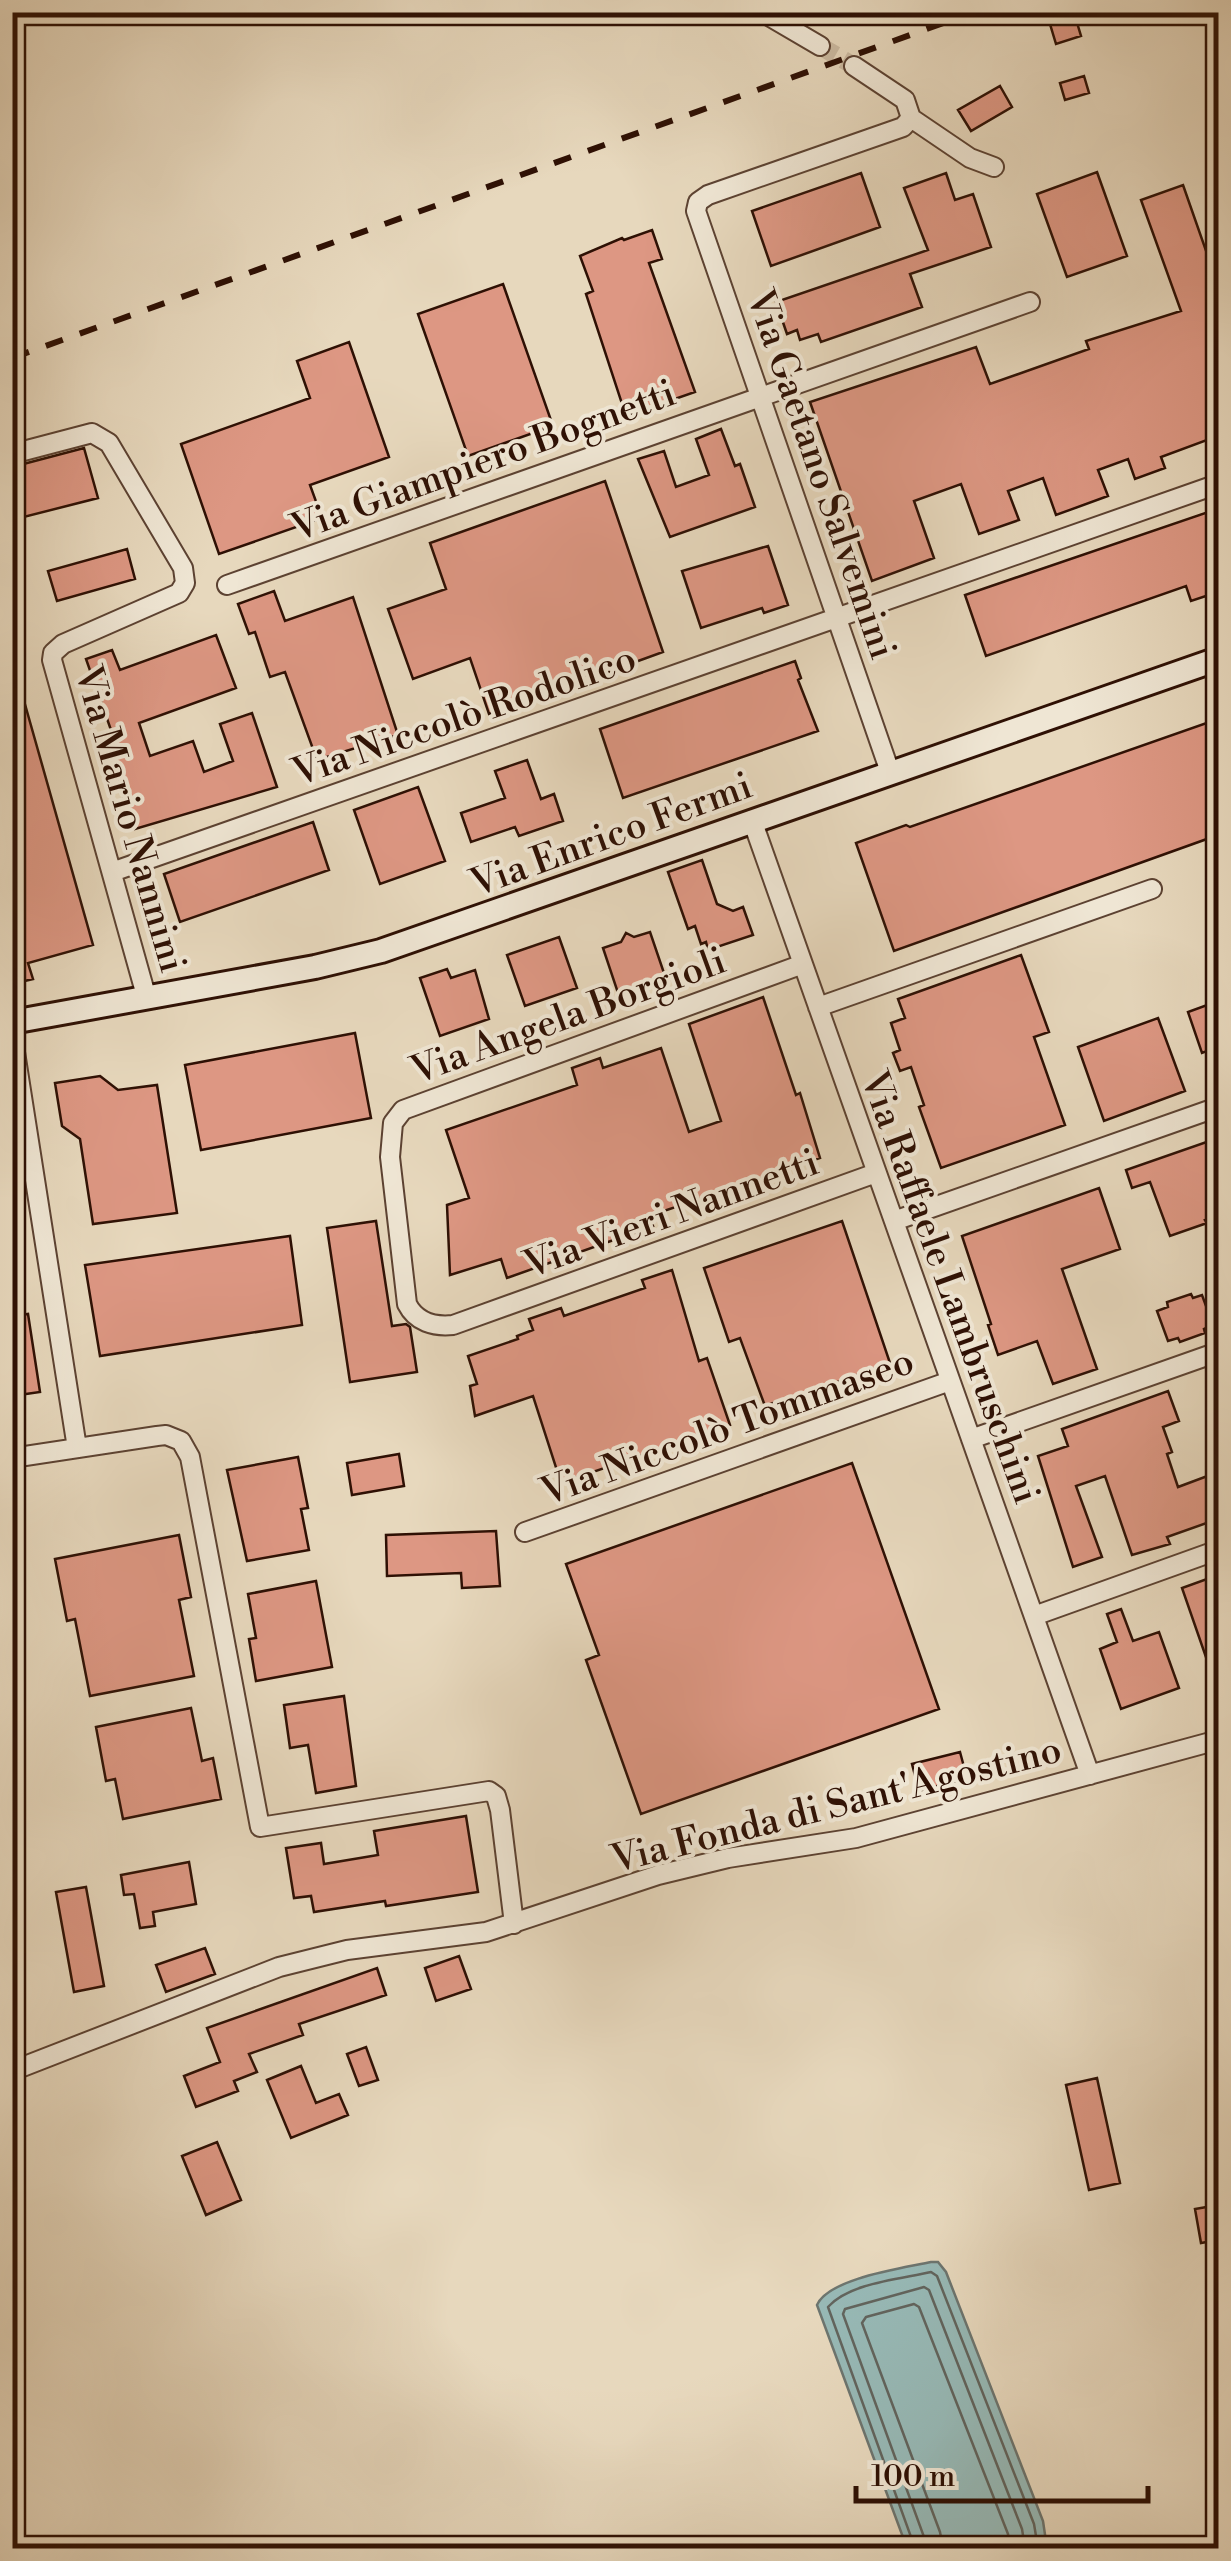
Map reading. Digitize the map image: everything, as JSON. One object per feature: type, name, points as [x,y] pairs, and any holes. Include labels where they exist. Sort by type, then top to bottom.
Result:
[{"type":"street","points":[[762,12],[820,46]]},
{"type":"street","points":[[854,66],[905,100],[911,118],[970,158],[994,167]]},
{"type":"street","name":"Via Gaetano Salvemini","points":[[890,772],[697,216],[697,206],[703,198],[903,127],[911,118]]},
{"type":"street","name":"Via Giampiero Bognetti","points":[[227,585],[1030,302]]},
{"type":"street","name":"Via Mario Nannini","points":[[12,454],[92,433],[109,443],[178,556],[185,575],[183,589],[174,596],[71,640],[53,653],[54,670],[147,999]]},
{"type":"street","name":"Via Niccolò Rodolico","points":[[112,872],[1218,484]]},
{"type":"street","name":"Via Enrico Fermi","points":[[12,1022],[315,967],[382,951],[1218,658]]},
{"type":"street","name":"Via Raffaele Lambruschini","points":[[752,820],[1090,1775]]},
{"type":"street","points":[[818,1008],[1152,889]]},
{"type":"street","name":"Via Angela Borgioli","points":[[488,1314],[454,1325],[438,1325],[417,1318],[407,1304],[390,1157],[390,1133],[402,1110],[802,964]]},
{"type":"street","points":[[12,1033],[76,1448]]},
{"type":"street","points":[[894,1222],[1218,1107]]},
{"type":"street","name":"Via Vieri Nannetti","points":[[488,1314],[876,1173]]},
{"type":"street","points":[[970,1438],[1218,1352]]},
{"type":"street","name":"Via Niccolò Tommaseo","points":[[525,1532],[950,1381]]},
{"type":"street","points":[[12,1458],[166,1435],[182,1442],[260,1827],[490,1791],[500,1810],[514,1924]]},
{"type":"street","points":[[1034,1616],[1218,1550]]},
{"type":"street","name":"Via Fonda di Sant'Agostino","points":[[12,2071],[279,1967],[347,1950],[455,1938],[514,1924],[694,1866],[856,1838],[1218,1740]]},
{"type":"water","points":[[938,2262],[946,2272],[1043,2521],[1047,2548],[907,2548],[817,2305],[824,2296],[851,2281]]},
{"type":"building","points":[[1075,16],[1081,36],[1056,44],[1050,24]]},
{"type":"building","points":[[1084,76],[1089,93],[1065,100],[1060,83]]},
{"type":"building","points":[[1000,86],[1012,107],[971,131],[958,110]]},
{"type":"building","points":[[1097,172],[1127,256],[1067,277],[1037,194]]},
{"type":"building","points":[[861,173],[880,227],[771,266],[752,211]]},
{"type":"building","points":[[946,173],[955,200],[973,194],[991,247],[910,274],[922,307],[821,342],[818,334],[800,340],[797,330],[787,334],[776,302],[928,250],[904,188]]},
{"type":"building","points":[[1183,185],[1218,285],[1218,436],[1161,457],[1165,468],[1135,479],[1128,459],[1098,470],[1108,496],[1056,515],[1043,478],[1008,491],[1019,520],[979,534],[961,484],[914,501],[934,558],[872,581],[810,402],[976,347],[990,384],[1089,349],[1086,341],[1181,311],[1141,200]]},
{"type":"building","points":[[652,230],[662,259],[649,263],[695,392],[626,416],[586,294],[593,291],[580,256]]},
{"type":"building","points":[[503,284],[553,426],[468,456],[418,314]]},
{"type":"building","points":[[349,342],[389,457],[310,485],[322,518],[219,554],[181,444],[310,398],[297,361]]},
{"type":"building","points":[[721,429],[735,466],[740,464],[755,507],[670,537],[638,459],[664,451],[676,487],[709,475],[696,439]]},
{"type":"building","points":[[84,448],[98,498],[12,520],[12,467]]},
{"type":"building","points":[[605,481],[663,652],[605,673],[604,669],[577,678],[570,686],[548,687],[550,693],[489,714],[470,658],[413,679],[388,609],[446,589],[430,543]]},
{"type":"building","points":[[1214,510],[1218,523],[1218,592],[1191,601],[1186,586],[986,656],[965,595]]},
{"type":"building","points":[[768,546],[788,605],[764,613],[762,608],[701,628],[682,571]]},
{"type":"building","points":[[127,549],[135,579],[57,601],[48,571]]},
{"type":"building","points":[[274,591],[285,621],[353,597],[398,735],[317,760],[285,672],[270,677],[255,632],[249,634],[238,604]]},
{"type":"building","points":[[216,635],[236,688],[139,723],[150,756],[193,741],[204,772],[233,761],[220,724],[252,713],[277,787],[135,829],[113,768],[118,767],[112,749],[117,747],[86,659],[112,650],[120,670]]},
{"type":"building","points":[[795,661],[801,678],[798,680],[818,731],[623,798],[600,729]]},
{"type":"building","points":[[17,676],[93,945],[28,963],[33,979],[12,984],[12,677]]},
{"type":"building","points":[[1218,719],[1218,835],[894,951],[856,843]]},
{"type":"building","points":[[527,760],[541,799],[554,794],[563,821],[519,836],[515,827],[471,842],[461,813],[505,798],[495,771]]},
{"type":"building","points":[[418,787],[445,861],[380,884],[354,810]]},
{"type":"building","points":[[313,822],[329,870],[180,922],[164,874]]},
{"type":"building","points":[[702,860],[717,904],[733,911],[743,907],[753,935],[708,950],[706,942],[701,944],[695,926],[688,929],[668,872]]},
{"type":"building","points":[[650,932],[665,976],[618,993],[603,948],[621,942],[626,933],[634,937]]},
{"type":"building","points":[[559,937],[577,988],[525,1006],[507,955]]},
{"type":"building","points":[[1021,955],[1049,1032],[1034,1037],[1065,1125],[941,1168],[919,1107],[924,1105],[911,1067],[900,1071],[893,1053],[900,1050],[891,1023],[905,1018],[898,999]]},
{"type":"building","points":[[447,969],[451,978],[475,970],[489,1019],[440,1036],[420,978]]},
{"type":"building","points":[[763,997],[820,1158],[649,1216],[653,1226],[507,1278],[501,1259],[450,1275],[447,1205],[469,1198],[446,1130],[577,1085],[572,1068],[600,1058],[603,1068],[661,1048],[689,1132],[721,1121],[689,1024]]},
{"type":"building","points":[[1218,1001],[1218,1047],[1202,1053],[1188,1012]]},
{"type":"building","points":[[1158,1018],[1185,1091],[1104,1121],[1078,1047]]},
{"type":"building","points":[[355,1033],[371,1118],[201,1150],[185,1065]]},
{"type":"building","points":[[100,1076],[118,1090],[157,1085],[177,1213],[93,1224],[80,1139],[62,1126],[55,1083]]},
{"type":"building","points":[[1218,1138],[1218,1215],[1170,1236],[1150,1182],[1132,1188],[1126,1170]]},
{"type":"building","points":[[1099,1188],[1120,1249],[1062,1269],[1097,1369],[1053,1384],[1037,1341],[998,1355],[962,1236]]},
{"type":"building","points":[[376,1221],[392,1326],[410,1327],[417,1372],[350,1382],[327,1228]]},
{"type":"building","points":[[842,1221],[890,1363],[818,1389],[820,1394],[793,1403],[790,1397],[765,1406],[740,1338],[729,1342],[704,1268]]},
{"type":"building","points":[[290,1236],[302,1325],[100,1356],[85,1265]]},
{"type":"building","points":[[672,1270],[699,1361],[707,1358],[730,1425],[561,1483],[533,1396],[475,1416],[470,1386],[477,1384],[468,1356],[533,1330],[529,1319],[561,1308],[564,1316],[645,1288],[642,1280]]},
{"type":"building","points":[[1191,1294],[1193,1298],[1202,1295],[1213,1325],[1204,1329],[1205,1333],[1180,1342],[1178,1338],[1168,1341],[1157,1311],[1168,1307],[1167,1302]]},
{"type":"building","points":[[28,1314],[40,1392],[12,1396],[12,1316]]},
{"type":"building","points":[[1168,1391],[1179,1421],[1163,1427],[1178,1487],[1218,1472],[1218,1519],[1167,1537],[1170,1544],[1132,1555],[1105,1476],[1076,1486],[1102,1557],[1073,1567],[1038,1456],[1068,1446],[1062,1429]]},
{"type":"building","points":[[399,1454],[404,1486],[352,1495],[347,1463]]},
{"type":"building","points":[[298,1457],[308,1508],[301,1509],[309,1550],[247,1561],[227,1470]]},
{"type":"building","points":[[852,1463],[939,1709],[641,1814],[586,1660],[599,1655],[566,1564]]},
{"type":"building","points":[[496,1531],[500,1586],[462,1588],[461,1573],[387,1576],[386,1535]]},
{"type":"building","points":[[179,1535],[191,1597],[179,1600],[194,1676],[90,1696],[75,1619],[67,1621],[55,1559]]},
{"type":"building","points":[[1218,1575],[1218,1685],[1216,1686],[1182,1588]]},
{"type":"building","points":[[316,1581],[332,1667],[256,1681],[249,1639],[256,1638],[248,1594]]},
{"type":"building","points":[[1121,1609],[1133,1641],[1159,1632],[1179,1688],[1121,1709],[1100,1649],[1117,1642],[1107,1614]]},
{"type":"building","points":[[344,1696],[356,1786],[316,1793],[308,1745],[290,1748],[284,1705]]},
{"type":"building","points":[[191,1708],[202,1761],[213,1758],[221,1799],[123,1819],[115,1779],[106,1781],[96,1727]]},
{"type":"building","points":[[960,1752],[967,1778],[919,1791],[912,1764]]},
{"type":"building","points":[[466,1816],[478,1892],[314,1912],[311,1896],[294,1898],[286,1848],[321,1843],[324,1864],[378,1855],[374,1831]]},
{"type":"building","points":[[189,1862],[196,1904],[153,1912],[155,1926],[140,1928],[134,1894],[124,1895],[121,1875]]},
{"type":"building","points":[[86,1887],[104,1986],[74,1992],[56,1892]]},
{"type":"building","points":[[205,1948],[215,1974],[166,1992],[156,1965]]},
{"type":"building","points":[[459,1956],[471,1989],[436,2001],[425,1968]]},
{"type":"building","points":[[377,1968],[386,1995],[299,2024],[303,2035],[249,2054],[257,2072],[234,2081],[238,2091],[196,2107],[184,2076],[220,2062],[207,2028]]},
{"type":"building","points":[[366,2047],[378,2080],[359,2086],[347,2054]]},
{"type":"building","points":[[301,2066],[316,2103],[339,2094],[348,2115],[291,2138],[267,2080]]},
{"type":"building","points":[[1097,2078],[1120,2183],[1089,2190],[1066,2085]]},
{"type":"building","points":[[217,2142],[241,2200],[206,2215],[182,2156]]},
{"type":"building","points":[[1218,2205],[1218,2240],[1201,2243],[1195,2209]]},
{"type":"tunnel","points":[[820,46],[854,66]]},
{"type":"railway","points":[[12,358],[974,12]]}]
